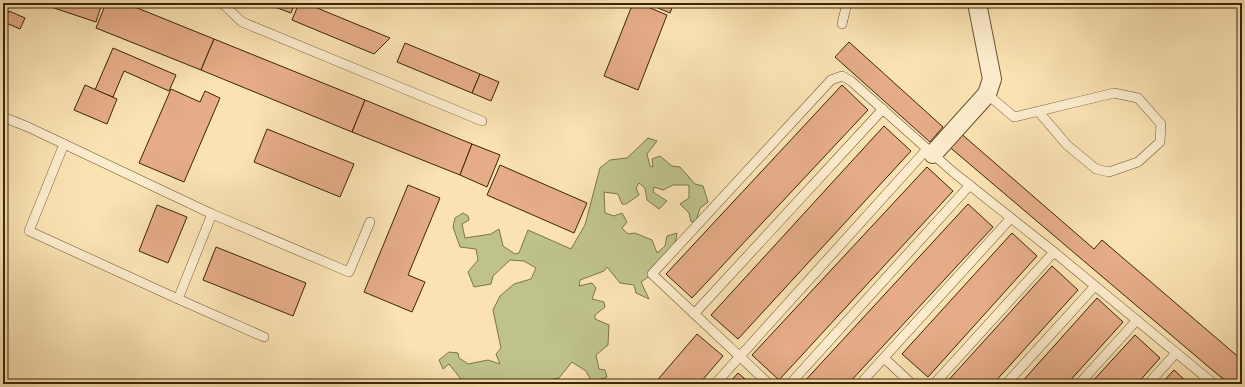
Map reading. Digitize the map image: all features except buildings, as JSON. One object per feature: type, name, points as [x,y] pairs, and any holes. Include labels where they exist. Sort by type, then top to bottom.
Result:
[{"type":"street","points":[[930,151],[987,94],[992,79],[977,3]]},
{"type":"lane","points":[[222,3],[242,22],[482,121]]},
{"type":"lane","points":[[842,24],[847,3]]},
{"type":"lane","points":[[770,384],[652,274],[831,80],[842,76],[851,81],[970,185],[1214,384]]},
{"type":"lane","points":[[987,94],[1014,117],[1038,111],[1114,93],[1138,98],[1161,124],[1160,142],[1138,162],[1109,172],[1096,169],[1067,145],[1038,111]]},
{"type":"lane","points":[[694,314],[883,109]]},
{"type":"lane","points":[[3,117],[212,214],[349,272],[370,222]]},
{"type":"lane","points":[[64,144],[29,231],[264,337]]},
{"type":"lane","points":[[715,384],[930,151]]},
{"type":"lane","points":[[790,384],[970,185]]},
{"type":"lane","points":[[178,299],[212,214]]},
{"type":"lane","points":[[860,384],[1011,218]]},
{"type":"lane","points":[[934,384],[1054,252]]},
{"type":"lane","points":[[1006,384],[1095,286]]},
{"type":"lane","points":[[1079,384],[1136,320]]},
{"type":"lane","points":[[1148,384],[1176,353]]},
{"type":"lane","points":[[884,358],[912,384]]},
{"type":"green space","points":[[648,138],[657,141],[647,154],[650,166],[653,167],[652,159],[660,156],[672,166],[680,167],[695,184],[703,186],[708,202],[700,208],[696,221],[691,222],[689,213],[680,204],[689,198],[689,185],[673,185],[663,190],[654,187],[653,192],[667,201],[659,209],[647,200],[645,188],[639,183],[636,188],[639,195],[626,204],[622,204],[618,194],[604,192],[605,213],[614,216],[622,213],[627,222],[622,228],[628,234],[635,233],[652,240],[657,253],[665,246],[667,236],[677,233],[675,245],[651,275],[641,282],[649,299],[636,293],[634,285],[620,283],[607,267],[604,271],[580,280],[579,286],[592,283],[596,288],[592,299],[604,302],[605,307],[595,315],[595,319],[609,325],[608,345],[596,355],[599,369],[605,370],[607,377],[601,379],[599,384],[593,384],[586,371],[572,362],[559,378],[537,382],[535,384],[466,384],[449,364],[443,369],[439,360],[449,352],[458,353],[459,358],[468,364],[488,360],[500,364],[496,354],[501,348],[493,310],[500,296],[514,284],[531,279],[536,268],[524,261],[510,260],[493,276],[491,284],[474,287],[468,272],[478,260],[476,249],[460,247],[453,227],[455,218],[463,213],[468,216],[469,220],[462,224],[465,238],[491,234],[499,229],[503,246],[515,254],[519,253],[528,230],[571,249],[585,225],[600,168],[610,160],[627,158]]}]
